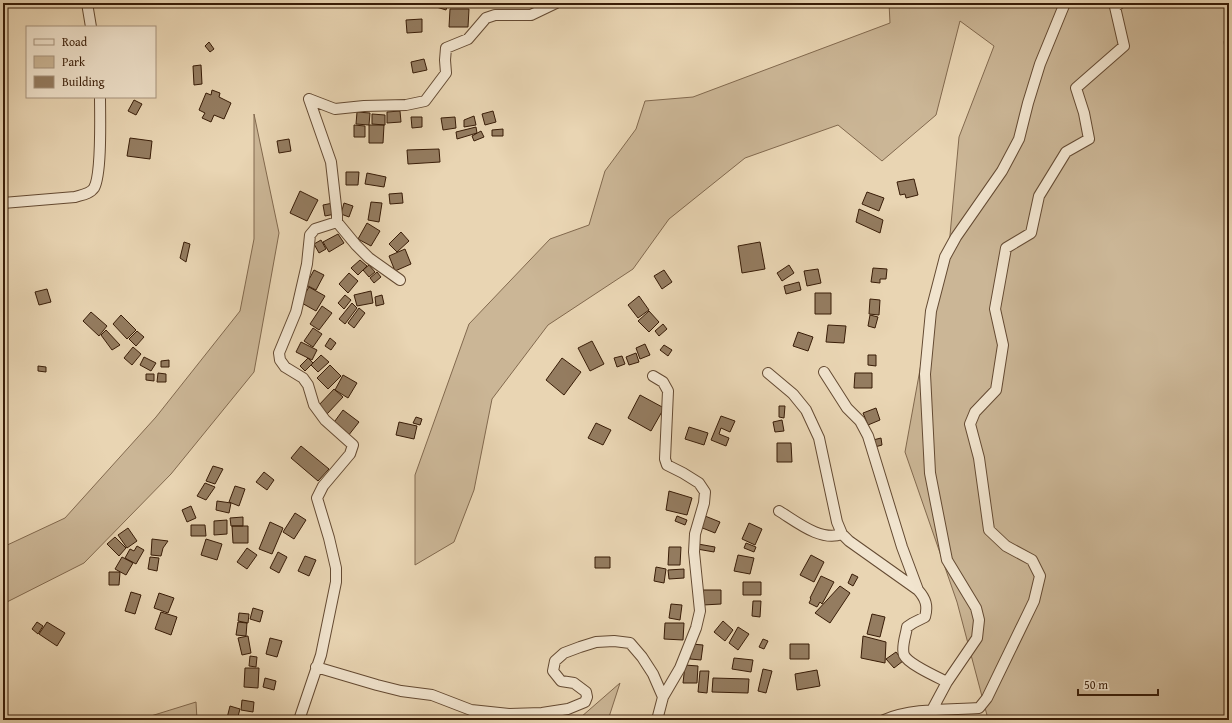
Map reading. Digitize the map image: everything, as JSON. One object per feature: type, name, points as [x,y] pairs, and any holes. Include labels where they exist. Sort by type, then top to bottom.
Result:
[{"type":"street","points":[[87,3],[91,26]]},
{"type":"street","points":[[400,280],[369,258],[337,222],[332,162],[309,99],[335,109],[364,106],[406,105],[425,101],[446,73],[444,60],[446,48],[468,39],[486,18],[495,15],[531,15],[556,3]]},
{"type":"street","points":[[932,710],[947,682],[976,638],[979,620],[976,608],[946,560],[930,473],[925,374],[931,311],[945,257],[956,237],[1002,171],[1019,139],[1040,64],[1065,3]]},
{"type":"street","points":[[884,720],[898,714],[932,710],[979,708],[987,698],[1034,601],[1040,576],[1032,560],[1006,546],[989,530],[979,458],[970,424],[975,412],[996,390],[1003,345],[995,309],[1006,248],[1031,233],[1040,196],[1066,152],[1089,139],[1084,113],[1076,88],[1124,46],[1115,7],[1120,3]]},
{"type":"street","points":[[3,203],[74,197],[84,195],[93,189],[98,175],[100,98]]},
{"type":"street","points":[[299,720],[321,655],[336,582],[336,568],[317,498],[323,486],[350,454],[353,445],[325,420],[314,405],[308,385],[303,378],[285,367],[280,360],[279,352],[296,312],[307,264],[310,235],[315,229],[337,222]]},
{"type":"street","points":[[824,372],[847,408],[860,421],[868,436],[902,547],[918,590]]},
{"type":"street","points":[[768,373],[793,394],[806,410],[819,438],[837,522],[842,534],[849,541],[918,590],[925,599],[927,610],[926,617],[908,627],[903,647],[904,655],[909,661],[947,682]]},
{"type":"street","points":[[653,376],[663,382],[668,391],[665,459],[667,465],[699,483],[705,492],[704,503],[695,534],[694,552],[700,611],[696,628],[680,668],[663,697],[658,720]]},
{"type":"street","points":[[779,511],[811,531],[835,537],[842,534]]},
{"type":"street","points":[[316,667],[401,691],[432,695],[471,710],[509,714],[542,713],[568,709],[585,702],[587,697],[586,692],[574,684],[561,681],[553,671],[555,661],[564,653],[596,642],[630,643],[642,657],[653,674],[663,697]]},
{"type":"green space","points":[[889,3],[1229,3],[1229,25],[1224,42],[1229,77],[1229,720],[980,720],[988,719],[957,602],[905,452],[929,320],[947,268],[959,137],[994,46],[960,21],[936,115],[882,161],[838,125],[745,158],[669,219],[633,269],[548,325],[492,399],[474,490],[454,542],[415,565],[415,475],[469,324],[550,239],[589,225],[605,171],[636,129],[645,101],[693,97],[890,23]]},
{"type":"green space","points":[[254,114],[279,233],[254,372],[171,474],[84,563],[3,604],[3,547],[65,518],[156,417],[240,311],[254,239]]},
{"type":"green space","points":[[620,683],[608,720],[569,720],[581,717]]},
{"type":"green space","points":[[196,702],[197,720],[138,720]]},
{"type":"building","points":[[431,3],[448,3],[446,10],[430,5]]},
{"type":"building","points":[[450,9],[469,9],[468,27],[449,27]]},
{"type":"building","points":[[422,19],[422,32],[407,33],[406,20]]},
{"type":"building","points":[[209,42],[214,49],[210,52],[205,46]]},
{"type":"building","points":[[424,59],[427,70],[413,73],[411,62]]},
{"type":"building","points":[[201,65],[202,84],[194,85],[193,66]]},
{"type":"building","points":[[212,90],[220,93],[219,97],[231,103],[224,119],[214,115],[211,122],[202,118],[205,113],[199,110],[206,93],[211,95]]},
{"type":"building","points":[[134,100],[142,104],[136,115],[128,111]]},
{"type":"building","points":[[400,111],[401,122],[387,123],[387,112]]},
{"type":"building","points":[[493,111],[496,122],[485,125],[482,114]]},
{"type":"building","points":[[357,112],[370,113],[369,125],[356,124]]},
{"type":"building","points":[[372,114],[385,115],[385,125],[372,124]]},
{"type":"building","points":[[474,116],[476,125],[464,127],[464,120]]},
{"type":"building","points":[[411,117],[422,117],[422,127],[412,128]]},
{"type":"building","points":[[455,117],[456,128],[443,130],[441,118]]},
{"type":"building","points":[[354,125],[365,126],[365,137],[354,137]]},
{"type":"building","points":[[369,125],[384,125],[383,143],[369,143]]},
{"type":"building","points":[[476,127],[477,133],[457,139],[456,132]]},
{"type":"building","points":[[503,129],[503,136],[492,136],[492,130]]},
{"type":"building","points":[[481,131],[484,137],[474,141],[472,136]]},
{"type":"building","points":[[130,138],[152,141],[150,159],[127,156]]},
{"type":"building","points":[[289,139],[291,151],[279,153],[277,141]]},
{"type":"building","points":[[439,149],[440,162],[408,164],[407,150]]},
{"type":"building","points":[[346,172],[359,172],[358,185],[346,185]]},
{"type":"building","points":[[367,173],[386,177],[384,187],[365,184]]},
{"type":"building","points":[[914,179],[918,195],[906,198],[905,194],[900,195],[897,182]]},
{"type":"building","points":[[300,191],[318,200],[307,221],[290,213]]},
{"type":"building","points":[[867,192],[884,198],[879,211],[862,204]]},
{"type":"building","points":[[402,193],[403,203],[390,204],[389,194]]},
{"type":"building","points":[[371,202],[382,203],[379,222],[368,220]]},
{"type":"building","points":[[333,203],[335,214],[325,216],[323,205]]},
{"type":"building","points":[[344,203],[353,206],[349,217],[341,214]]},
{"type":"building","points":[[859,209],[883,220],[880,233],[856,222]]},
{"type":"building","points":[[367,223],[380,231],[371,246],[358,239]]},
{"type":"building","points":[[401,232],[409,241],[397,252],[389,244]]},
{"type":"building","points":[[338,234],[344,243],[329,252],[323,242]]},
{"type":"building","points":[[321,240],[326,249],[319,253],[314,244]]},
{"type":"building","points":[[184,242],[190,244],[186,262],[180,258]]},
{"type":"building","points":[[760,242],[765,269],[742,273],[738,246]]},
{"type":"building","points":[[405,249],[411,264],[395,271],[389,256]]},
{"type":"building","points":[[360,260],[367,266],[358,275],[351,268]]},
{"type":"building","points":[[369,265],[375,272],[369,277],[363,270]]},
{"type":"building","points":[[789,265],[794,273],[782,281],[777,273]]},
{"type":"building","points":[[873,268],[887,269],[886,279],[880,279],[880,283],[871,282]]},
{"type":"building","points":[[818,269],[821,283],[807,286],[804,271]]},
{"type":"building","points":[[314,270],[324,275],[316,290],[306,285]]},
{"type":"building","points":[[664,270],[672,282],[662,289],[654,276]]},
{"type":"building","points":[[377,272],[381,277],[374,283],[370,278]]},
{"type":"building","points":[[349,273],[358,281],[348,293],[339,284]]},
{"type":"building","points":[[799,282],[801,290],[786,294],[784,286]]},
{"type":"building","points":[[309,287],[325,296],[316,311],[300,302]]},
{"type":"building","points":[[47,289],[51,302],[39,305],[35,292]]},
{"type":"building","points":[[371,291],[373,303],[357,306],[354,295]]},
{"type":"building","points":[[815,293],[831,293],[831,314],[815,314]]},
{"type":"building","points":[[345,295],[351,300],[344,309],[338,303]]},
{"type":"building","points":[[382,295],[384,304],[376,306],[375,297]]},
{"type":"building","points":[[639,296],[649,310],[638,318],[628,305]]},
{"type":"building","points":[[870,299],[880,300],[879,315],[869,314]]},
{"type":"building","points":[[352,303],[357,308],[345,324],[339,319]]},
{"type":"building","points":[[322,306],[332,313],[319,330],[310,324]]},
{"type":"building","points":[[359,308],[365,313],[354,328],[348,323]]},
{"type":"building","points":[[649,311],[659,322],[649,332],[638,321]]},
{"type":"building","points":[[91,312],[107,326],[99,336],[83,321]]},
{"type":"building","points":[[121,315],[136,330],[127,339],[113,324]]},
{"type":"building","points":[[870,315],[878,317],[875,328],[868,326]]},
{"type":"building","points":[[663,324],[667,329],[659,336],[655,331]]},
{"type":"building","points":[[828,325],[846,326],[844,343],[826,342]]},
{"type":"building","points":[[313,328],[322,334],[313,347],[304,341]]},
{"type":"building","points":[[106,330],[120,345],[112,350],[101,335]]},
{"type":"building","points":[[137,331],[144,337],[136,346],[129,339]]},
{"type":"building","points":[[798,332],[813,337],[808,351],[793,346]]},
{"type":"building","points":[[330,338],[336,343],[331,350],[325,346]]},
{"type":"building","points":[[592,341],[604,364],[590,371],[578,348]]},
{"type":"building","points":[[301,342],[317,350],[312,360],[296,352]]},
{"type":"building","points":[[645,344],[650,355],[640,359],[636,348]]},
{"type":"building","points":[[664,345],[672,350],[668,356],[660,350]]},
{"type":"building","points":[[133,347],[141,354],[132,365],[124,358]]},
{"type":"building","points":[[636,353],[639,362],[629,365],[626,357]]},
{"type":"building","points":[[321,355],[329,362],[318,372],[311,365]]},
{"type":"building","points":[[868,355],[876,355],[876,366],[868,365]]},
{"type":"building","points":[[622,356],[625,364],[617,367],[614,358]]},
{"type":"building","points":[[144,357],[156,363],[151,371],[140,365]]},
{"type":"building","points":[[308,358],[313,363],[305,371],[300,366]]},
{"type":"building","points":[[562,358],[581,372],[564,395],[546,380]]},
{"type":"building","points":[[169,360],[169,367],[161,367],[161,361]]},
{"type":"building","points":[[330,365],[341,376],[328,389],[317,378]]},
{"type":"building","points":[[38,366],[46,367],[46,372],[38,371]]},
{"type":"building","points":[[158,373],[166,374],[166,382],[157,382]]},
{"type":"building","points":[[855,373],[872,373],[872,388],[854,388]]},
{"type":"building","points":[[146,374],[154,374],[154,381],[146,380]]},
{"type":"building","points":[[343,375],[357,383],[348,398],[335,390]]},
{"type":"building","points":[[334,389],[343,397],[327,414],[318,406]]},
{"type":"building","points":[[640,395],[664,408],[651,431],[628,418]]},
{"type":"building","points":[[779,406],[785,406],[784,418],[779,417]]},
{"type":"building","points":[[876,408],[880,420],[868,425],[863,413]]},
{"type":"building","points":[[343,410],[359,422],[348,436],[332,425]]},
{"type":"building","points":[[721,416],[735,421],[730,432],[721,428],[719,434],[729,438],[726,446],[711,440]]},
{"type":"building","points":[[416,417],[422,419],[420,425],[413,423]]},
{"type":"building","points":[[782,420],[784,431],[775,432],[773,422]]},
{"type":"building","points":[[399,422],[417,426],[414,439],[396,435]]},
{"type":"building","points":[[596,423],[611,430],[603,445],[588,438]]},
{"type":"building","points":[[689,427],[708,433],[704,445],[685,439]]},
{"type":"building","points":[[881,438],[882,445],[875,447],[873,440]]},
{"type":"building","points":[[777,443],[791,443],[792,462],[777,462]]},
{"type":"building","points":[[301,446],[329,469],[318,481],[291,458]]},
{"type":"building","points":[[213,466],[223,469],[215,484],[206,481]]},
{"type":"building","points":[[264,472],[274,480],[267,490],[256,482]]},
{"type":"building","points":[[205,483],[215,487],[206,500],[197,496]]},
{"type":"building","points":[[235,486],[245,489],[239,506],[229,502]]},
{"type":"building","points":[[669,491],[692,498],[687,515],[666,510]]},
{"type":"building","points":[[217,501],[231,503],[229,513],[216,510]]},
{"type":"building","points":[[191,506],[196,518],[187,522],[182,510]]},
{"type":"building","points":[[295,513],[306,520],[294,539],[283,532]]},
{"type":"building","points":[[677,516],[687,520],[685,525],[675,521]]},
{"type":"building","points":[[705,516],[720,522],[715,533],[700,527]]},
{"type":"building","points":[[243,517],[243,526],[231,526],[230,518]]},
{"type":"building","points":[[227,520],[227,534],[214,535],[214,521]]},
{"type":"building","points":[[270,522],[283,528],[272,554],[259,549]]},
{"type":"building","points":[[749,523],[762,529],[755,545],[742,539]]},
{"type":"building","points":[[191,525],[205,525],[206,536],[191,536]]},
{"type":"building","points":[[232,526],[248,526],[248,543],[233,543]]},
{"type":"building","points":[[128,528],[137,541],[127,548],[118,535]]},
{"type":"building","points":[[115,537],[126,548],[119,556],[107,544]]},
{"type":"building","points":[[152,539],[168,541],[163,548],[161,556],[151,555]]},
{"type":"building","points":[[206,539],[222,544],[217,560],[201,555]]},
{"type":"building","points":[[746,543],[756,547],[754,552],[744,548]]},
{"type":"building","points":[[698,544],[715,547],[714,552],[697,549]]},
{"type":"building","points":[[137,546],[144,550],[136,564],[125,558],[130,549],[134,551]]},
{"type":"building","points":[[669,547],[681,547],[680,565],[668,565]]},
{"type":"building","points":[[247,548],[257,555],[247,569],[237,562]]},
{"type":"building","points":[[278,552],[287,557],[279,573],[270,568]]},
{"type":"building","points":[[738,555],[754,558],[750,574],[734,571]]},
{"type":"building","points":[[811,555],[824,562],[814,582],[800,575]]},
{"type":"building","points":[[305,556],[316,560],[309,576],[298,571]]},
{"type":"building","points":[[122,557],[133,563],[126,575],[115,569]]},
{"type":"building","points":[[150,557],[159,558],[157,571],[148,569]]},
{"type":"building","points":[[595,557],[610,557],[610,568],[595,568]]},
{"type":"building","points":[[656,567],[666,569],[664,583],[654,581]]},
{"type":"building","points":[[684,569],[684,578],[669,579],[668,570]]},
{"type":"building","points":[[109,572],[120,572],[119,585],[109,585]]},
{"type":"building","points":[[852,574],[858,577],[853,586],[848,583]]},
{"type":"building","points":[[821,576],[834,582],[822,604],[820,602],[817,607],[809,603]]},
{"type":"building","points":[[743,582],[761,582],[761,595],[743,595]]},
{"type":"building","points":[[840,586],[850,593],[830,623],[815,613]]},
{"type":"building","points":[[702,590],[721,590],[721,604],[703,605]]},
{"type":"building","points":[[131,592],[141,595],[135,614],[125,611]]},
{"type":"building","points":[[159,593],[174,598],[168,613],[154,608]]},
{"type":"building","points":[[753,601],[761,601],[760,617],[752,616]]},
{"type":"building","points":[[671,604],[682,605],[680,620],[669,618]]},
{"type":"building","points":[[253,608],[263,611],[260,622],[250,619]]},
{"type":"building","points":[[161,612],[177,617],[171,635],[155,629]]},
{"type":"building","points":[[239,613],[249,614],[248,623],[238,621]]},
{"type":"building","points":[[872,614],[885,617],[880,637],[867,634]]},
{"type":"building","points":[[723,621],[733,630],[725,641],[714,632]]},
{"type":"building","points":[[37,622],[43,626],[38,634],[32,629]]},
{"type":"building","points":[[47,622],[65,633],[57,646],[39,634]]},
{"type":"building","points":[[238,622],[247,623],[246,636],[236,635]]},
{"type":"building","points":[[665,623],[684,623],[683,640],[664,639]]},
{"type":"building","points":[[738,627],[749,634],[738,650],[729,643]]},
{"type":"building","points":[[248,636],[251,653],[242,655],[238,638]]},
{"type":"building","points":[[863,636],[886,642],[885,663],[861,658]]},
{"type":"building","points":[[270,638],[282,641],[277,657],[266,654]]},
{"type":"building","points":[[763,639],[768,641],[764,649],[759,647]]},
{"type":"building","points":[[692,644],[703,645],[701,660],[690,659]]},
{"type":"building","points":[[790,644],[809,644],[809,659],[790,659]]},
{"type":"building","points":[[896,652],[903,661],[894,668],[886,659]]},
{"type":"building","points":[[250,656],[257,657],[256,667],[249,666]]},
{"type":"building","points":[[734,658],[753,660],[751,672],[732,669]]},
{"type":"building","points":[[685,665],[698,666],[697,683],[683,683]]},
{"type":"building","points":[[245,668],[259,668],[258,688],[244,687]]},
{"type":"building","points":[[763,669],[772,671],[766,693],[758,691]]},
{"type":"building","points":[[817,670],[820,686],[797,690],[795,674]]},
{"type":"building","points":[[700,671],[709,671],[707,693],[698,692]]},
{"type":"building","points":[[265,678],[276,681],[274,690],[263,687]]},
{"type":"building","points":[[713,678],[749,679],[748,693],[712,692]]},
{"type":"building","points":[[242,700],[254,702],[253,712],[241,710]]},
{"type":"building","points":[[230,706],[240,709],[237,720],[227,718]]}]
